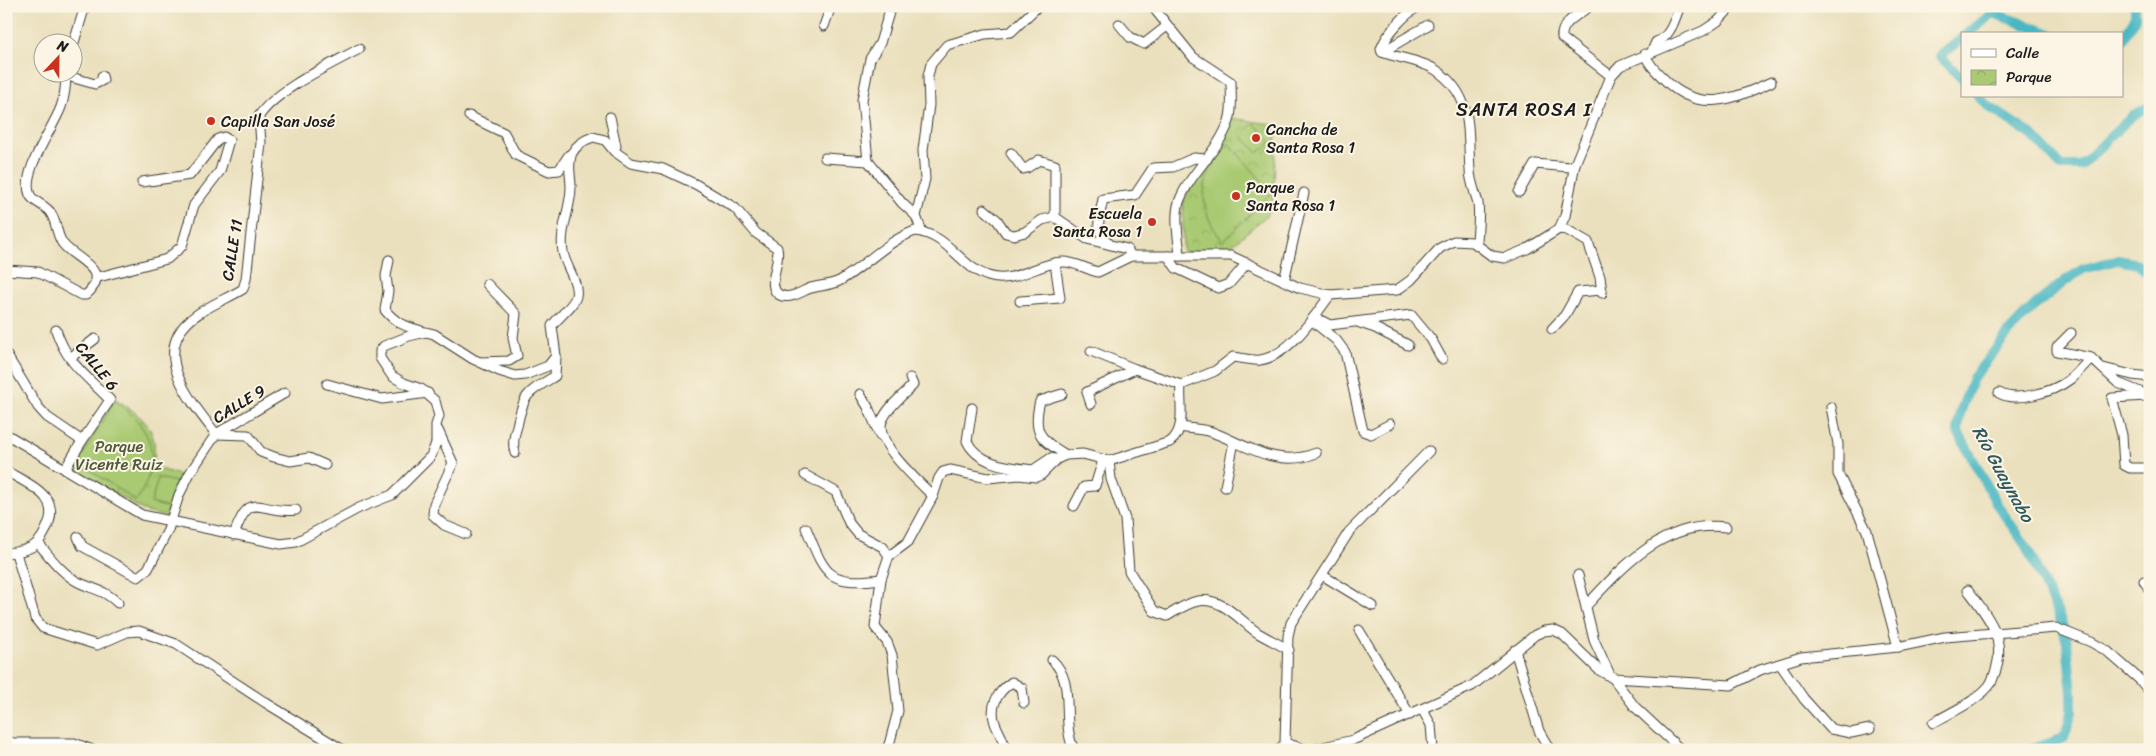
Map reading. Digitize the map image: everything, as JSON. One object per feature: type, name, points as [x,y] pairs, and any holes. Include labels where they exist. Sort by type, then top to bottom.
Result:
[{"type":"street","points":[[77,32],[85,6]]},
{"type":"street","points":[[824,26],[831,6]]},
{"type":"street","points":[[891,6],[880,43],[870,59],[862,100],[868,161],[902,203],[916,216],[922,232]]},
{"type":"street","points":[[916,216],[925,178],[923,150],[929,105],[928,76],[931,64],[947,45],[985,34],[1011,32],[1038,6]]},
{"type":"street","points":[[1152,6],[1193,57],[1231,82],[1232,103],[1230,120],[1222,138],[1188,183],[1179,203],[1180,256]]},
{"type":"street","points":[[1382,52],[1384,42],[1410,12],[1419,6]]},
{"type":"street","points":[[1590,6],[1563,28],[1562,38],[1611,76]]},
{"type":"street","points":[[469,116],[504,133],[516,155],[549,171],[559,170],[574,147],[585,139],[600,137],[631,164],[663,169],[678,175],[735,208],[756,233],[777,248],[779,256],[773,282],[775,291],[781,296],[794,296],[809,289],[840,281],[907,234],[922,232],[941,240],[978,271],[996,278],[1013,276],[1055,262],[1071,262],[1087,270],[1098,272],[1131,256],[1231,256],[1300,288],[1330,295],[1397,290],[1411,280],[1440,248],[1448,243],[1459,241],[1473,242],[1492,256],[1505,258],[1527,249],[1559,229],[1565,216],[1575,164],[1611,76],[1620,66],[1703,31],[1718,21],[1732,6]]},
{"type":"street","points":[[1678,11],[1673,24],[1664,38],[1656,42],[1649,53],[1650,66],[1676,92],[1695,100],[1710,102],[1742,96],[1771,82]]},
{"type":"street","points":[[1119,24],[1130,37],[1144,44],[1167,26]]},
{"type":"street","points":[[1382,52],[1428,25]]},
{"type":"street","name":"CALLE 11","points":[[216,434],[197,409],[176,372],[173,362],[175,340],[187,322],[243,289],[246,279],[261,151],[259,116],[272,102],[294,84],[359,49]]},
{"type":"street","points":[[1382,52],[1428,65],[1438,70],[1454,88],[1463,103],[1468,118],[1470,172],[1478,206],[1477,245]]},
{"type":"street","points":[[82,80],[95,84],[103,80],[102,76]]},
{"type":"street","points":[[6,270],[38,272],[86,296],[94,287],[95,278],[89,264],[62,243],[51,213],[31,197],[28,186],[36,156],[56,121],[62,104],[65,82]]},
{"type":"street","points":[[610,117],[616,146],[614,151]]},
{"type":"street","points":[[95,278],[167,259],[175,254],[182,246],[194,205],[220,171],[229,140],[224,137],[218,139],[190,175],[142,182]]},
{"type":"street","points":[[515,452],[514,437],[522,402],[532,390],[555,376],[556,356],[552,326],[560,315],[571,306],[577,295],[575,284],[563,253],[563,237],[571,188],[569,165],[571,155],[578,145]]},
{"type":"street","points":[[1011,153],[1022,169],[1040,160],[1055,165],[1055,218]]},
{"type":"street","points":[[825,158],[868,161]]},
{"type":"street","points":[[1112,245],[1101,238],[1098,231],[1103,199],[1135,195],[1153,168],[1173,167],[1194,158],[1207,159]]},
{"type":"street","points":[[1519,192],[1535,164],[1570,167],[1575,164]]},
{"type":"street","points":[[1284,281],[1304,193]]},
{"type":"street","points":[[984,209],[997,220],[1006,232],[1014,235],[1025,232],[1042,220],[1055,218],[1087,239],[1127,250],[1131,256]]},
{"type":"street","points":[[1552,329],[1565,315],[1578,292],[1602,292],[1600,277],[1588,242],[1567,230],[1559,229]]},
{"type":"street","points":[[1168,256],[1176,268],[1218,288],[1229,284],[1247,264]]},
{"type":"street","points":[[389,260],[386,276],[388,291],[386,310],[392,319],[399,324],[434,334],[498,372],[514,376],[525,375],[548,366],[556,356]]},
{"type":"street","points":[[1020,301],[1060,298],[1055,262]]},
{"type":"street","points":[[479,362],[486,360],[509,361],[517,356],[513,338],[516,314],[487,284]]},
{"type":"street","points":[[1091,351],[1135,369],[1181,384],[1215,371],[1233,357],[1261,360],[1273,356],[1292,344],[1330,295]]},
{"type":"street","points":[[1312,318],[1330,325],[1411,315],[1431,339],[1442,359]]},
{"type":"street","points":[[1312,318],[1336,340],[1345,352],[1363,431],[1372,434],[1390,424]]},
{"type":"street","points":[[1354,322],[1376,328],[1408,345]]},
{"type":"street","name":"CALLE 6","points":[[56,330],[70,358],[84,377],[110,400],[65,470]]},
{"type":"street","points":[[6,434],[134,511],[171,523],[281,544],[296,542],[359,508],[392,494],[431,456],[436,443],[438,411],[435,401],[428,393],[392,376],[380,358],[380,351],[384,346],[402,338],[426,332]]},
{"type":"street","points":[[2071,333],[2057,347],[2057,351],[2091,358],[2118,383],[2148,396]]},
{"type":"street","points":[[70,358],[95,339]]},
{"type":"street","points":[[6,354],[38,407],[48,417],[82,441]]},
{"type":"street","points":[[1999,393],[2014,398],[2043,392],[2070,380],[2091,358]]},
{"type":"street","points":[[2103,368],[2132,376],[2150,377]]},
{"type":"street","points":[[1091,404],[1088,392],[1135,369]]},
{"type":"street","points":[[910,378],[912,385],[884,417],[881,430],[893,456],[933,496]]},
{"type":"street","points":[[327,384],[382,400],[428,393]]},
{"type":"street","points":[[972,408],[967,441],[978,455],[1000,465],[1033,470],[1051,458],[1083,454],[1106,461],[1170,442],[1177,436],[1181,427],[1181,384]]},
{"type":"street","name":"CALLE 9","points":[[78,536],[82,546],[138,577],[148,569],[171,523],[174,510],[186,481],[216,434],[285,394]]},
{"type":"street","points":[[860,394],[879,435],[883,442],[887,443]]},
{"type":"street","points":[[1061,457],[1044,441],[1038,430],[1036,420],[1040,401],[1062,394]]},
{"type":"street","points":[[2148,396],[2112,398],[2122,435],[2124,465],[2130,468],[2150,468]]},
{"type":"street","points":[[1831,407],[1838,444],[1838,474],[1867,531],[1898,647]]},
{"type":"street","points":[[436,426],[453,463],[434,504],[433,515],[444,525],[466,534]]},
{"type":"street","points":[[1181,427],[1210,432],[1270,457],[1305,457],[1316,453]]},
{"type":"street","points":[[216,434],[248,435],[261,452],[274,458],[290,461],[309,458],[325,465]]},
{"type":"street","points":[[1225,487],[1234,442]]},
{"type":"street","points":[[1429,451],[1348,532],[1291,623],[1288,636],[1289,650],[1282,746],[1309,750],[1353,740],[1472,686],[1535,635],[1553,630],[1562,634],[1599,670],[1612,678],[1731,685],[1760,670],[1801,657],[1898,647],[1944,637],[2056,628],[2091,642],[2107,651],[2139,679],[2150,692]]},
{"type":"street","points":[[886,750],[890,745],[898,711],[892,655],[887,642],[875,627],[881,579],[889,556],[908,542],[933,496],[943,472],[950,470],[988,478],[1019,475],[1036,477],[1041,475],[1061,457]]},
{"type":"street","points":[[1074,506],[1084,487],[1095,486],[1106,461]]},
{"type":"street","points":[[1106,461],[1124,519],[1129,571],[1154,611],[1167,616],[1190,603],[1200,600],[1211,602],[1227,608],[1257,632],[1289,650]]},
{"type":"street","points":[[6,471],[44,496],[49,503],[51,515],[44,539],[31,548],[6,553]]},
{"type":"street","points":[[806,475],[836,492],[849,523],[858,534],[883,547],[889,556]]},
{"type":"street","points":[[6,481],[17,478]]},
{"type":"street","points":[[234,535],[241,516],[250,507],[258,506],[283,512],[296,510]]},
{"type":"street","points":[[1587,605],[1616,573],[1643,551],[1664,538],[1682,530],[1713,526],[1726,528]]},
{"type":"street","points":[[806,528],[824,570],[843,580],[859,582],[881,579]]},
{"type":"street","points":[[38,543],[56,564],[79,583],[105,592],[118,603]]},
{"type":"street","points":[[16,552],[35,618],[43,628],[97,645],[127,632],[139,631],[176,644],[266,703],[343,750]]},
{"type":"street","points":[[1322,575],[1373,606]]},
{"type":"street","points":[[1578,575],[1587,605],[1594,640],[1612,678],[1635,707],[1681,750]]},
{"type":"street","points":[[2144,581],[2150,590]]},
{"type":"street","points":[[1933,723],[1972,700],[1990,686],[1999,659],[1997,633],[1990,618],[1968,590]]},
{"type":"street","points":[[1359,630],[1410,715]]},
{"type":"street","points":[[1515,650],[1539,732],[1550,750]]},
{"type":"street","points":[[1052,660],[1060,668],[1065,679],[1068,737],[1074,750]]},
{"type":"street","points":[[1780,664],[1804,699],[1830,730],[1851,733],[1870,729]]},
{"type":"street","points":[[2139,679],[2150,680]]},
{"type":"street","points":[[1005,750],[1005,745],[994,722],[993,705],[1002,689],[1012,682],[1022,688],[1024,703]]},
{"type":"street","points":[[1422,709],[1431,725],[1433,750]]},
{"type":"street","points":[[6,740],[13,743],[74,742],[92,750]]},
{"type":"green space","name":"Parque Santa Rosa 1","points":[[1232,118],[1276,125],[1274,194],[1271,209],[1266,216],[1226,250],[1183,252],[1183,201]]},
{"type":"green space","name":"Cancha de Santa Rosa 1","points":[[1254,123],[1271,142],[1258,153],[1241,135]]},
{"type":"green space","name":"Parque Santa Rosa 1","points":[[1229,144],[1272,192],[1223,241],[1214,229],[1208,216],[1204,191],[1211,167]]},
{"type":"green space","name":"Parque Vicente Ruiz","points":[[114,398],[134,411],[152,433],[155,454],[153,467],[180,475],[168,517],[146,512],[70,466]]},
{"type":"green space","name":"Parque Vicente Ruiz","points":[[115,401],[139,422],[150,446],[152,459],[150,472],[136,501],[78,462]]},
{"type":"green space","points":[[158,478],[176,482],[169,508],[151,503]]},
{"type":"waterway","name":"Río Guaynabo","points":[[2124,37],[2135,18],[2135,6]]},
{"type":"waterway","name":"Río Guaynabo","points":[[1969,32],[1993,13],[2045,32]]},
{"type":"waterway","name":"Río Guaynabo","points":[[1961,39],[1940,56],[1961,78]]},
{"type":"waterway","name":"Río Guaynabo","points":[[1980,98],[1988,106],[2032,135],[2061,166],[2080,166],[2132,116],[2150,106]]},
{"type":"waterway","name":"Río Guaynabo","points":[[2030,750],[2064,738],[2072,712],[2067,642],[2060,618],[2026,546],[1998,506],[1958,432],[1960,413],[1973,378],[2010,331],[2033,307],[2065,281],[2083,269],[2118,260],[2138,264],[2150,275]]},
{"type":"place","name":"Capilla San José","points":[[211,121]]},
{"type":"place","name":"Cancha de Santa Rosa 1","points":[[1256,138]]},
{"type":"place","name":"Parque Santa Rosa 1","points":[[1236,196]]},
{"type":"place","name":"Escuela Santa Rosa 1","points":[[1152,222]]},
{"type":"district","name":"SANTA ROSA I","points":[[1524,109]]}]
